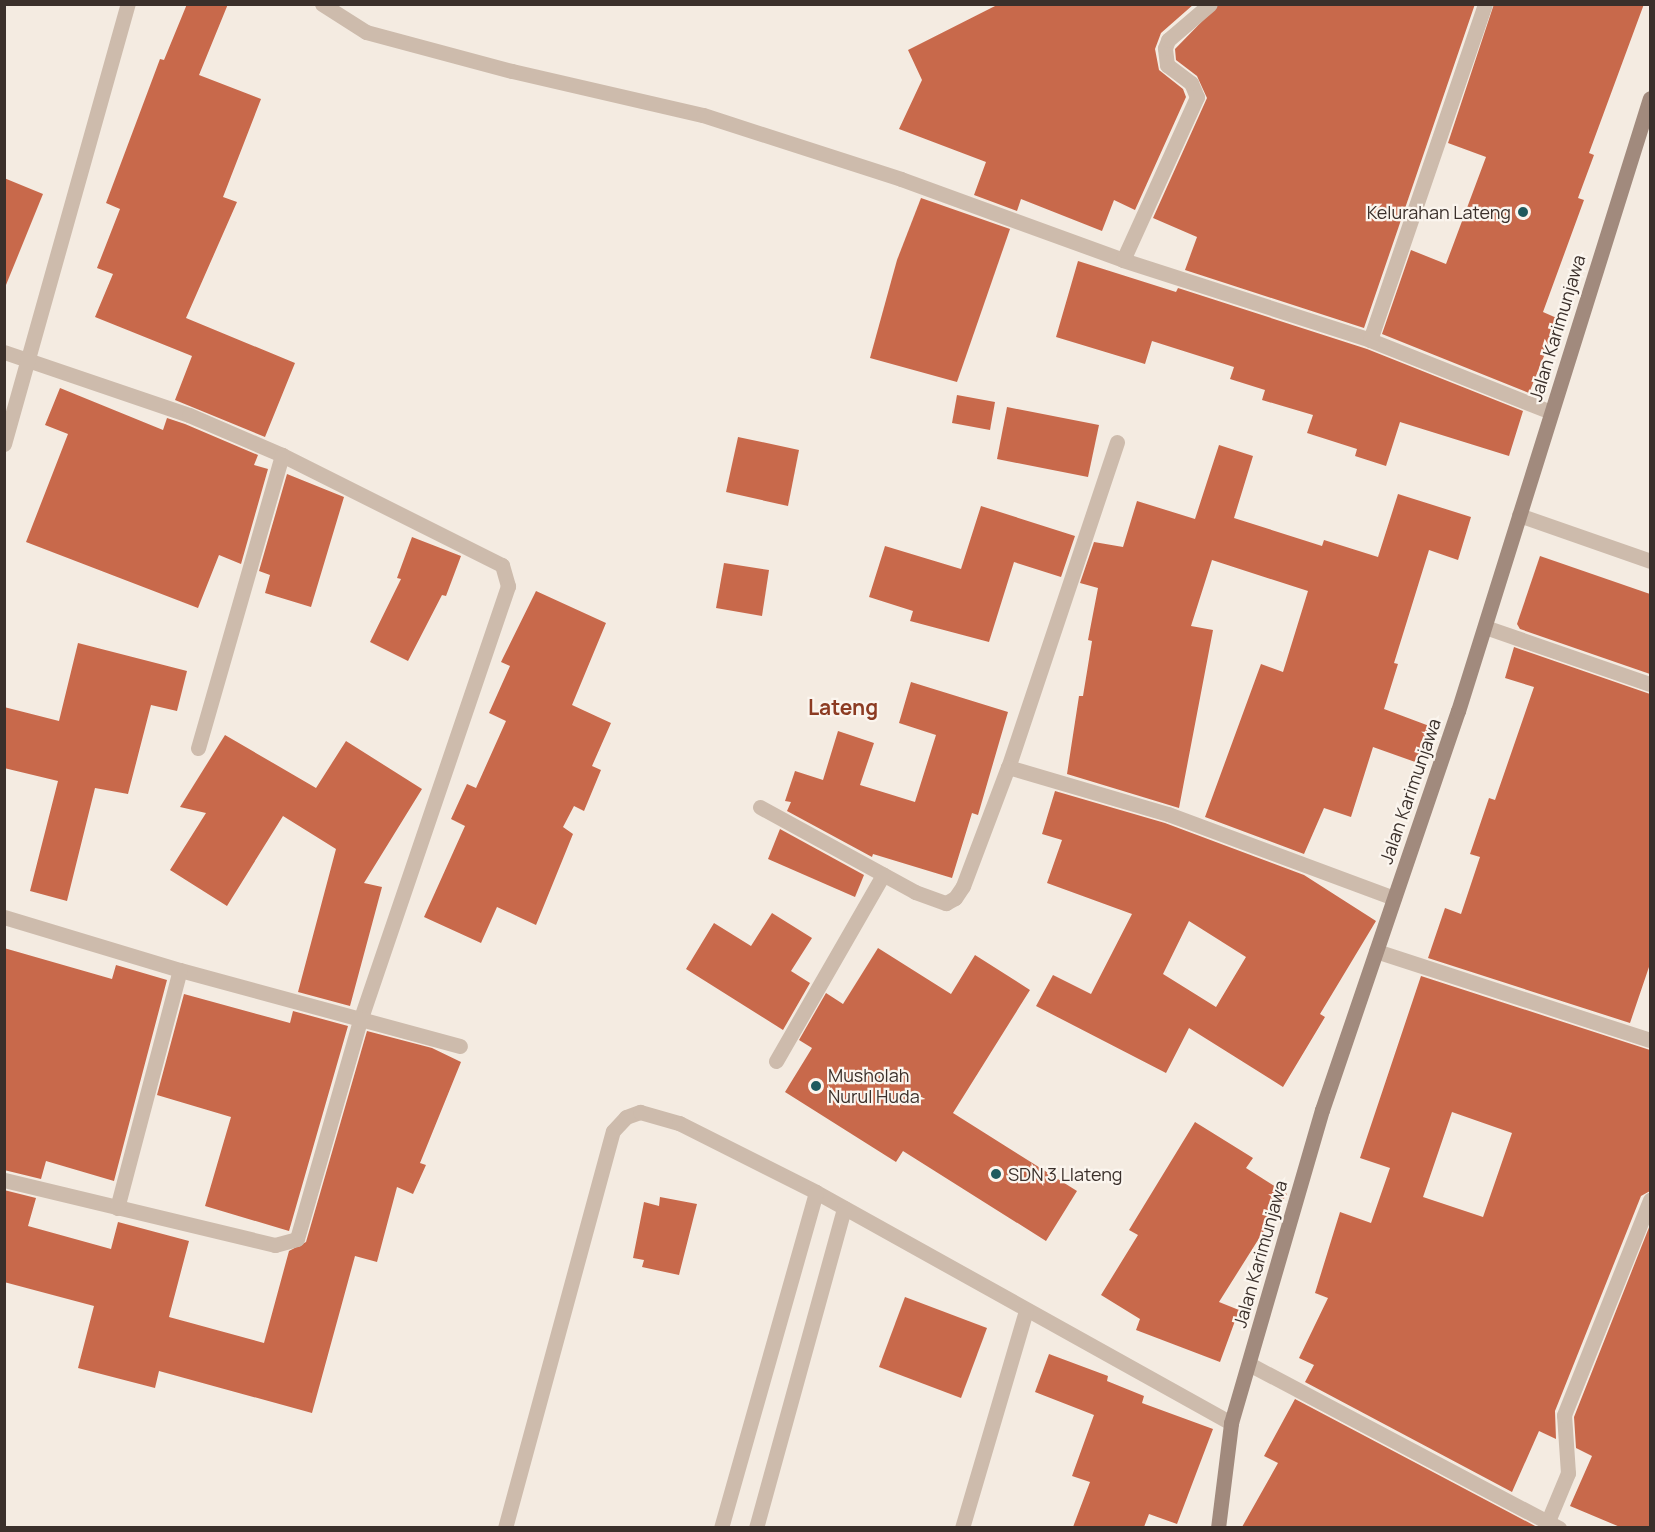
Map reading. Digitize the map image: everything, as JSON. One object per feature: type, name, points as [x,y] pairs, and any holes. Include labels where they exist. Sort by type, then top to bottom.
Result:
[{"type":"street","points":[[4,444],[128,4]]},
{"type":"street","points":[[322,4],[366,32],[512,71],[703,115],[902,179],[1123,260],[1370,340],[1551,412]]},
{"type":"street","points":[[1123,260],[1197,97],[1191,83],[1167,65],[1168,40],[1210,4]]},
{"type":"street","points":[[1370,340],[1485,4]]},
{"type":"street","name":"Jalan Karimunjawa","points":[[1218,1527],[1219,1499],[1231,1423],[1322,1110],[1485,627],[1650,98]]},
{"type":"street","points":[[4,352],[189,415],[282,455],[502,565],[507,574],[508,586],[361,1017],[297,1239],[275,1245],[4,1180]]},
{"type":"street","points":[[760,807],[932,901],[946,903],[955,898],[1008,767],[1117,442]]},
{"type":"street","points":[[198,748],[282,455]]},
{"type":"street","points":[[1519,515],[1650,561]]},
{"type":"street","points":[[1485,627],[1650,684]]},
{"type":"street","points":[[1008,767],[1168,814],[1394,898]]},
{"type":"street","points":[[776,1061],[884,875]]},
{"type":"street","points":[[4,916],[180,970],[361,1017],[460,1046]]},
{"type":"street","points":[[1376,951],[1650,1040]]},
{"type":"street","points":[[117,1208],[180,970]]},
{"type":"street","points":[[505,1527],[613,1131],[626,1117],[640,1112],[679,1123],[816,1192],[1026,1311],[1231,1423]]},
{"type":"street","points":[[721,1527],[816,1192]]},
{"type":"street","points":[[1249,1364],[1554,1524],[1568,1473],[1564,1415],[1650,1200]]},
{"type":"street","points":[[756,1527],[844,1208]]},
{"type":"street","points":[[962,1527],[1026,1311]]},
{"type":"building","points":[[187,4],[228,4],[199,75],[261,99],[223,197],[237,202],[186,318],[295,363],[265,437],[175,400],[192,356],[95,317],[113,274],[97,268],[120,209],[106,203],[160,59],[164,60]]},
{"type":"building","points":[[999,4],[1194,4],[1161,33],[1155,49],[1159,70],[1183,89],[1186,97],[1135,210],[1114,200],[1102,231],[1021,199],[1017,211],[974,195],[986,162],[899,129],[922,80],[908,50]]},
{"type":"building","points":[[1219,4],[1475,4],[1364,328],[1185,270],[1197,237],[1153,218],[1207,98],[1197,76],[1176,60],[1175,49]]},
{"type":"building","points":[[1494,4],[1644,4],[1589,153],[1594,155],[1578,198],[1584,200],[1543,312],[1559,319],[1529,393],[1382,334],[1411,250],[1446,264],[1486,157],[1448,143]]},
{"type":"building","points":[[4,178],[43,194],[6,285],[4,285]]},
{"type":"building","points":[[921,198],[1010,229],[957,382],[870,358],[897,260]]},
{"type":"building","points":[[1078,261],[1176,292],[1178,288],[1367,349],[1523,411],[1509,456],[1400,422],[1386,466],[1355,456],[1357,449],[1307,433],[1313,415],[1262,400],[1265,390],[1230,379],[1234,367],[1152,341],[1145,364],[1056,337]]},
{"type":"building","points":[[60,388],[163,430],[167,418],[185,424],[258,455],[254,465],[268,469],[241,564],[219,555],[198,608],[26,542],[68,434],[45,425]]},
{"type":"building","points":[[957,395],[995,402],[990,430],[952,423]]},
{"type":"building","points":[[1007,407],[1099,425],[1088,477],[997,459]]},
{"type":"building","points":[[738,437],[799,450],[788,506],[726,492]]},
{"type":"building","points":[[1219,445],[1253,456],[1234,518],[1322,546],[1324,540],[1378,557],[1398,494],[1471,517],[1458,560],[1429,550],[1394,663],[1398,664],[1384,709],[1432,727],[1418,763],[1373,747],[1351,817],[1324,808],[1304,854],[1205,817],[1261,664],[1283,672],[1308,591],[1212,560],[1191,626],[1213,630],[1179,808],[1067,774],[1079,696],[1083,696],[1092,641],[1088,640],[1098,588],[1080,583],[1094,542],[1123,547],[1137,501],[1195,519]]},
{"type":"building","points":[[287,474],[344,497],[311,607],[265,593],[270,575],[259,571]]},
{"type":"building","points":[[981,506],[1075,536],[1061,577],[1014,562],[989,642],[910,621],[913,611],[869,597],[885,546],[961,569]]},
{"type":"building","points":[[412,537],[461,556],[446,596],[442,595],[408,661],[370,642],[401,579],[397,578]]},
{"type":"building","points":[[1540,556],[1650,594],[1650,674],[1520,629],[1517,624]]},
{"type":"building","points":[[724,563],[769,570],[762,616],[716,608]]},
{"type":"building","points":[[536,591],[606,623],[572,705],[611,723],[592,766],[601,770],[584,811],[574,806],[563,827],[573,834],[536,925],[497,907],[481,943],[424,917],[465,826],[451,819],[467,784],[476,788],[506,721],[489,713],[510,666],[501,662]]},
{"type":"building","points":[[78,643],[187,671],[177,711],[151,705],[128,794],[95,788],[67,901],[30,891],[58,781],[4,768],[4,707],[59,721]]},
{"type":"building","points":[[1514,647],[1650,694],[1650,964],[1630,1023],[1428,958],[1445,908],[1461,914],[1480,857],[1470,854],[1489,798],[1495,800],[1534,687],[1505,678]]},
{"type":"building","points":[[911,682],[1008,712],[978,815],[972,813],[952,878],[873,854],[872,857],[787,811],[791,802],[785,801],[795,771],[823,780],[838,731],[874,743],[860,785],[915,802],[936,735],[899,723]]},
{"type":"building","points":[[225,735],[316,788],[346,741],[422,789],[364,883],[382,887],[350,1006],[298,992],[336,849],[283,816],[227,906],[170,870],[206,813],[180,807]]},
{"type":"building","points":[[1055,791],[1165,823],[1304,875],[1376,921],[1320,1014],[1325,1017],[1283,1087],[1189,1028],[1166,1073],[1036,1006],[1053,975],[1091,994],[1132,914],[1047,883],[1062,840],[1042,834]],"holes":[[[1189,921],[1246,957],[1216,1007],[1163,974]]]},
{"type":"building","points":[[780,829],[864,875],[855,897],[768,859]]},
{"type":"building","points":[[772,913],[812,938],[791,971],[810,983],[783,1030],[686,969],[714,923],[751,946]]},
{"type":"building","points":[[4,948],[112,979],[116,965],[167,980],[114,1181],[46,1161],[41,1179],[4,1170]]},
{"type":"building","points":[[878,948],[951,994],[975,955],[1030,990],[953,1113],[1077,1191],[1046,1241],[903,1151],[896,1162],[785,1092],[812,1048],[799,1040],[826,993],[843,1004]]},
{"type":"building","points":[[1421,976],[1650,1050],[1650,1191],[1641,1196],[1555,1411],[1556,1439],[1539,1431],[1512,1492],[1305,1382],[1314,1365],[1299,1358],[1328,1298],[1315,1293],[1340,1212],[1371,1223],[1390,1168],[1360,1158]],"holes":[[[1452,1112],[1512,1133],[1483,1217],[1423,1197]]]},
{"type":"building","points":[[184,994],[290,1023],[293,1011],[348,1026],[289,1231],[205,1206],[231,1117],[157,1095]]},
{"type":"building","points":[[367,1031],[432,1048],[461,1062],[420,1163],[426,1165],[413,1194],[397,1187],[377,1262],[355,1256],[312,1413],[159,1371],[155,1388],[78,1368],[94,1306],[4,1282],[4,1190],[36,1198],[28,1226],[111,1249],[118,1222],[189,1241],[169,1317],[264,1343],[289,1251],[306,1242]]},
{"type":"building","points":[[1195,1122],[1253,1158],[1246,1168],[1287,1194],[1219,1302],[1239,1310],[1220,1362],[1136,1330],[1140,1319],[1101,1295],[1138,1235],[1129,1230]]},
{"type":"building","points":[[660,1197],[697,1204],[679,1275],[642,1267],[644,1260],[633,1258],[644,1202],[659,1206]]},
{"type":"building","points":[[1650,1225],[1650,1527],[1620,1527],[1570,1506],[1592,1456],[1576,1448],[1574,1417]]},
{"type":"building","points":[[905,1297],[987,1328],[961,1398],[879,1367]]},
{"type":"building","points":[[1049,1354],[1108,1376],[1107,1381],[1144,1396],[1142,1403],[1213,1429],[1177,1524],[1149,1514],[1144,1527],[1073,1527],[1090,1482],[1072,1476],[1094,1415],[1035,1392]]},
{"type":"building","points":[[1295,1399],[1537,1527],[1242,1527],[1278,1463],[1264,1456]]},
{"type":"place","name":"Kelurahan Lateng","points":[[1523,212]]},
{"type":"place","name":"Musholah Nurul Huda","points":[[816,1086]]},
{"type":"place","name":"SDN 3 Llateng","points":[[996,1174]]},
{"type":"district","name":"Lateng","points":[[843,707]]}]
